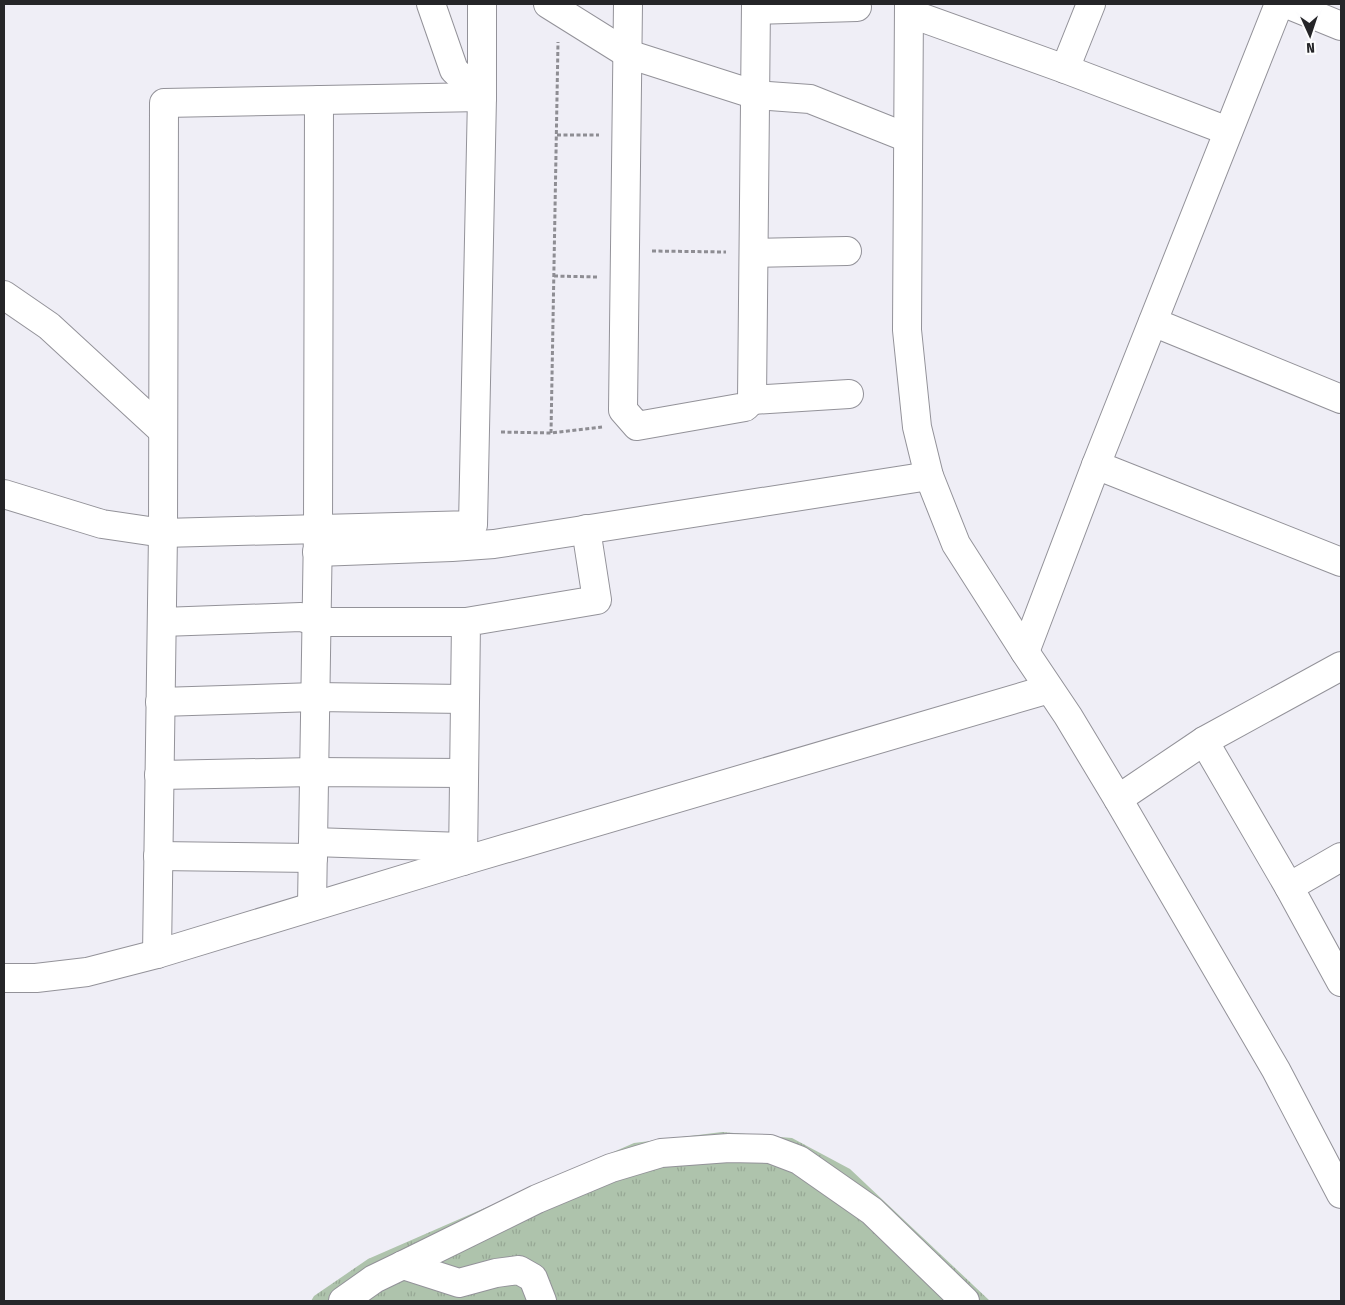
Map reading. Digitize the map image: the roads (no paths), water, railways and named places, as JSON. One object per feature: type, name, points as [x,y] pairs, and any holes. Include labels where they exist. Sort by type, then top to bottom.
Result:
[{"type":"street","points":[[431,4],[454,70],[482,98]]},
{"type":"street","points":[[318,541],[473,524],[482,98],[482,4]]},
{"type":"street","points":[[628,4],[623,410],[638,426],[745,407],[752,400],[849,394]]},
{"type":"street","points":[[1065,69],[1091,4]]},
{"type":"street","points":[[1025,652],[1096,464],[1278,4]]},
{"type":"street","points":[[1286,4],[1341,26]]},
{"type":"street","points":[[554,7],[628,54],[756,95],[810,99],[908,138]]},
{"type":"street","points":[[752,400],[756,7],[856,7]]},
{"type":"street","points":[[1228,131],[909,8],[907,330],[917,427],[929,476],[956,544],[1068,716],[1118,799],[1276,1070],[1341,1194]]},
{"type":"street","points":[[157,954],[163,533],[164,103],[482,98]]},
{"type":"street","points":[[312,906],[318,541],[318,100]]},
{"type":"street","points":[[754,253],[847,251]]},
{"type":"street","points":[[4,295],[49,326],[163,431]]},
{"type":"street","points":[[1153,322],[1339,392]]},
{"type":"street","points":[[1096,464],[1341,562]]},
{"type":"street","points":[[4,494],[102,524],[163,533],[452,547],[494,544],[929,476]]},
{"type":"street","points":[[162,622],[301,617],[317,622],[466,622],[597,600],[586,529]]},
{"type":"street","points":[[463,854],[466,622]]},
{"type":"street","points":[[1118,799],[1204,740],[1341,666]]},
{"type":"street","points":[[4,978],[36,978],[87,972],[157,954],[312,906],[463,854],[1049,689]]},
{"type":"street","points":[[160,702],[315,697],[465,699]]},
{"type":"street","points":[[1204,740],[1341,982]]},
{"type":"street","points":[[159,775],[314,772],[464,773]]},
{"type":"street","points":[[158,856],[313,850],[463,854]]},
{"type":"street","points":[[1288,887],[1341,857]]},
{"type":"street","points":[[344,1301],[374,1279],[537,1199],[611,1168],[660,1153],[729,1148],[770,1150],[799,1160],[872,1211],[965,1301]]},
{"type":"street","points":[[403,1265],[459,1283],[496,1273],[519,1270],[533,1278],[542,1301]]}]
